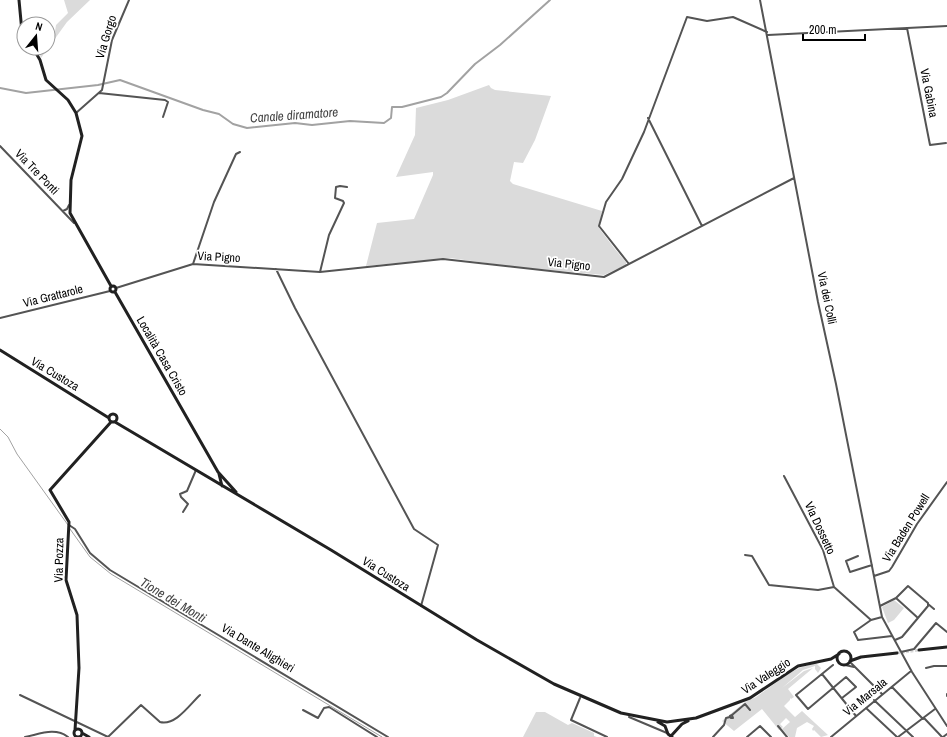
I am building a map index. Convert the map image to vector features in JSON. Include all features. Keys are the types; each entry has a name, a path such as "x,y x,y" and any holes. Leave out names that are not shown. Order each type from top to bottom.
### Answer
{"main road":[{"path":"19,0 20,16"},
{"path":"38,56 46,80 68,100 76,113 82,136 71,180 69,205 71,215 111,286 116,288 114,292 110,291 111,286"},
{"name":"Località Casa Cristo","path":"114,292 219,474"},
{"name":"Via Custoza","path":"0,350 100,412 109,418 111,422 124,426 324,546 421,607 554,684 614,711 673,722 696,718"},
{"name":"Via Custoza","path":"100,412 113,414 124,426"},
{"path":"109,418 113,414"},
{"path":"115,422 118,418"},
{"name":"Via Pozza","path":"74,734 76,724 79,668 78,624 76,609 67,586 69,525 67,517 50,490 111,422"},
{"path":"219,474 244,498"},
{"path":"215,481 219,474"},
{"path":"219,474 222,486"},
{"path":"222,486 224,482 223,479"},
{"path":"919,650 947,647"},
{"path":"859,657 842,651 837,660 844,665 859,657 897,653"},
{"path":"849,653 851,656 850,662"},
{"name":"Via Valeggio","path":"696,718 743,702 798,666 834,658 839,654"},
{"name":"Via Valeggio","path":"825,660 844,665"},
{"name":"Via Custoza","path":"648,718 663,724 671,737 676,734 685,722 696,718"},
{"path":"667,731 673,722 676,724 676,734"},
{"path":"76,724 80,735"},
{"path":"74,734 79,729"},
{"path":"74,734 88,737"}],"street":[{"name":"Via Gorgo","path":"99,93 103,86 112,40 129,0"},
{"name":"Via dei Colli","path":"760,0 768,34 794,178 882,617 911,671 947,726"},
{"path":"629,265 599,226 606,202 629,163 687,18 707,21 733,17 768,34 947,26"},
{"name":"Via Gabina","path":"907,28 930,144 946,143"},
{"path":"76,113 99,93 165,100 168,102 163,118"},
{"path":"648,118 702,226"},
{"name":"Via Tre Ponti","path":"0,146 76,225"},
{"path":"193,264 222,184 236,154 240,152"},
{"name":"Via Pigno","path":"116,288 193,264 320,272 443,259 604,277 794,178"},
{"path":"320,272 329,235 344,203 343,200 335,198 336,187 348,187"},
{"path":"62,211 67,210 69,205"},
{"path":"62,211 71,215"},
{"path":"276,269 295,308 414,529 438,545 423,594 421,607"},
{"name":"Via Grattarole","path":"0,318 110,291"},
{"path":"183,512 188,504 180,494 187,491 196,470"},
{"name":"Via Dossetto","path":"784,476 823,550 834,587"},
{"name":"Via Baden Powell","path":"874,576 889,571 917,524 947,482"},
{"name":"Via Dante Alighieri","path":"69,525 74,529 90,553 110,570 388,737"},
{"path":"745,555 752,556 769,585 818,590 834,587 871,620"},
{"path":"858,556 846,561 850,572 872,565"},
{"path":"880,606 896,598 908,586 934,609"},
{"path":"896,598 918,618"},
{"path":"895,640 902,637 928,605"},
{"path":"882,617 871,620 854,632 858,640 893,636"},
{"path":"901,652 914,650 936,623 947,632"},
{"path":"855,668 854,662 859,657"},
{"path":"850,662 882,694"},
{"path":"833,665 796,695 808,709 846,677 856,687 842,698"},
{"path":"844,665 855,668"},
{"path":"926,668 934,666 947,666"},
{"name":"Via Marsala","path":"831,737 911,671"},
{"path":"822,674 856,716"},
{"path":"892,687 942,737 947,734"},
{"path":"20,695 76,724 108,737 141,705 160,722 164,723 178,717 200,694"},
{"path":"580,698 571,720 607,737"},
{"path":"874,700 913,737"},
{"path":"713,737 724,725 726,718 731,716 745,704 750,710"},
{"path":"303,710 316,718 325,707 329,707 377,737"},
{"path":"866,708 898,737 935,709"},
{"name":"Via Custoza","path":"629,717 667,731"},
{"path":"747,737 760,726 771,737"},
{"path":"778,726 787,737"},
{"path":"25,737 55,731 68,737"}],"shaded area":[{"path":"64,0 90,0 67,22 56,37 56,25 68,13"},
{"path":"489,85 495,90 551,96 535,140 523,163 514,162 510,181 513,184 602,211 599,228 626,262 626,265 604,275 515,267 450,258 366,266 377,223 414,219 433,175 433,172 396,177 415,135 416,108 448,100"},
{"path":"894,600 904,608 894,620 888,623 882,607"},
{"path":"816,663 821,668 818,673 815,666 803,670 782,688 804,671 813,668 788,689 794,697 791,699 790,698 784,706 795,717 802,711 828,735 821,737 814,730 813,731 812,729 814,726 807,722 797,728 795,737 789,737 782,729 790,722 786,718 780,724 783,727 779,730 762,709 734,731 722,721 745,702 756,697 788,674 799,668"},
{"path":"536,712 545,712 568,725 572,723 594,733 594,736 597,737 523,737"}],"waterway":[{"name":"Canale diramatore","path":"0,88 26,93 98,85 120,80 203,110 219,114 233,124 247,128 295,123 312,125 350,121 384,123 391,118 392,107 402,107 441,97 447,93 475,64 500,45 550,0"},
{"name":"Tione dei Monti","path":"0,429 8,437 17,454 68,525"},
{"name":"Tione dei Monti","path":"70,529 90,557 111,574 382,737"}],"tunnel":[{"path":"897,653 919,650"}]}
